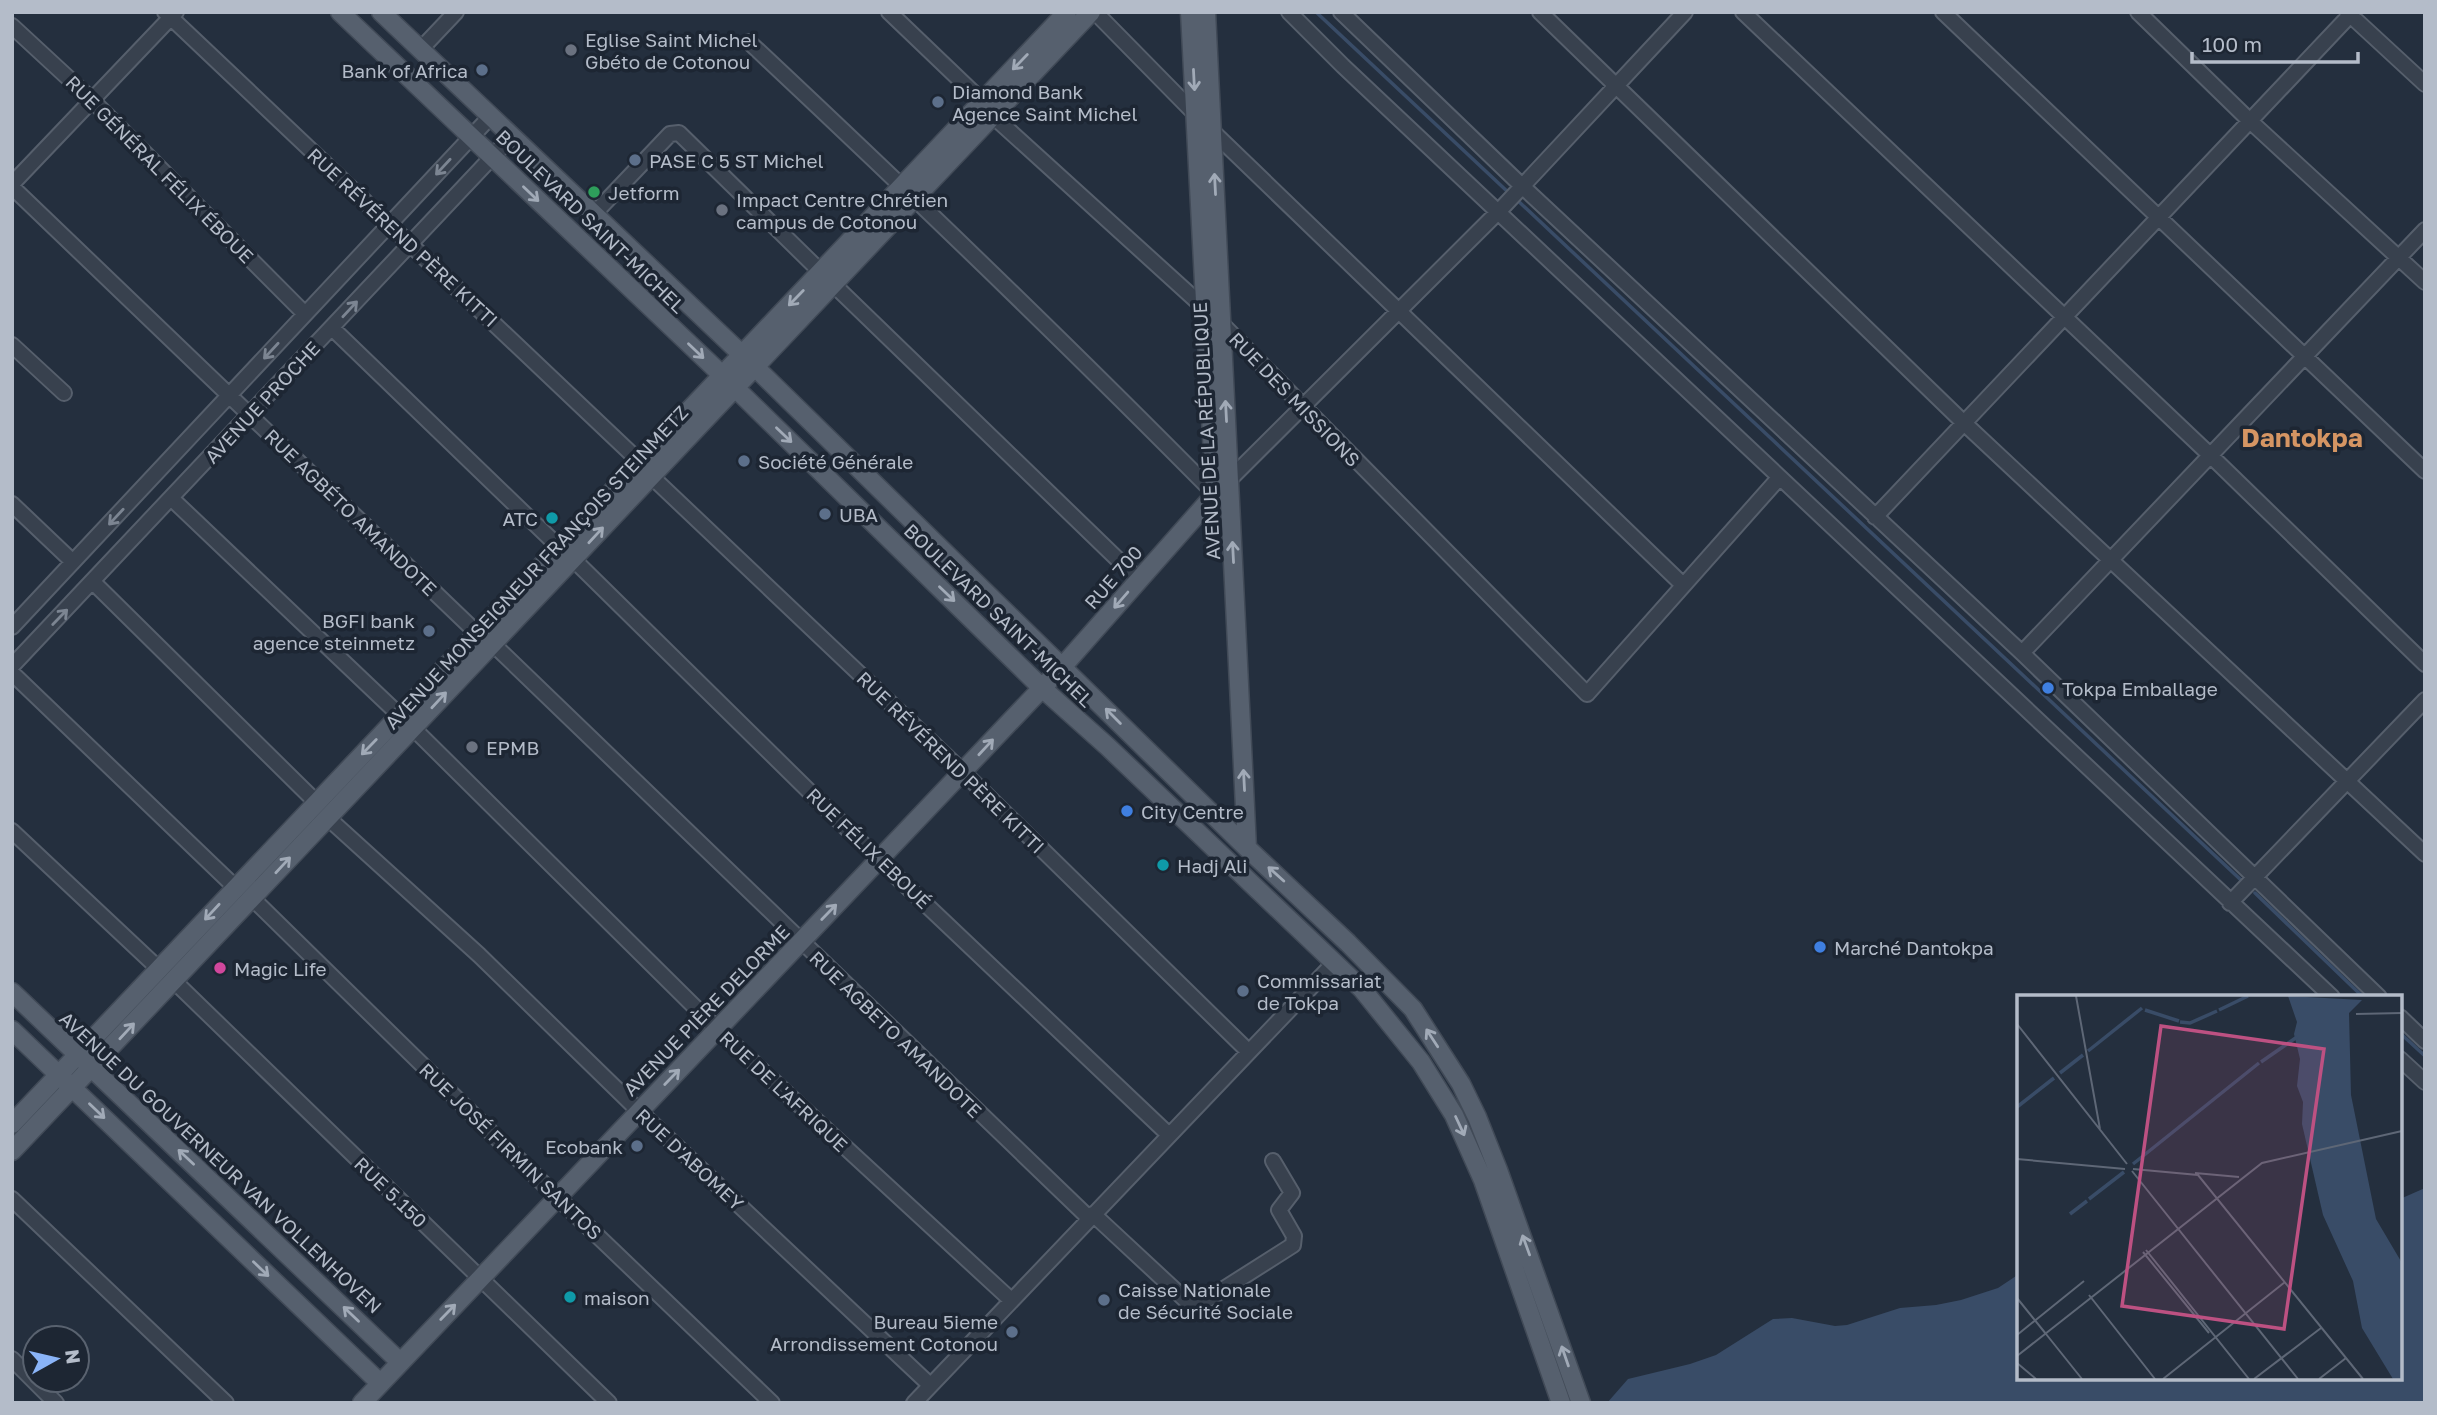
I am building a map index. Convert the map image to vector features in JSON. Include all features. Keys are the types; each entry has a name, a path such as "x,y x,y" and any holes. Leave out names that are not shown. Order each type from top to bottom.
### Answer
{"main road":[{"name":"BOULEVARD SAINT-MICHEL","path":"340,12 728,382 1042,688 1107,746 1362,989 1421,1062 1454,1115 1483,1180 1561,1403"},
{"name":"BOULEVARD SAINT-MICHEL","path":"381,12 748,361 1401,996 1433,1039 1461,1084 1477,1117 1581,1403"},
{"name":"AVENUE MONSEIGNEUR FRANÇOIS STEINMETZ","path":"12,1151 573,559 646,469 987,108 1067,12"},
{"name":"AVENUE MONSEIGNEUR FRANÇOIS STEINMETZ","path":"987,108 1093,12"},
{"name":"AVENUE DE LA RÉPUBLIQUE","path":"1190,12 1215,494"},
{"name":"AVENUE DE LA RÉPUBLIQUE","path":"1206,12 1247,848"},
{"name":"AVENUE MONSEIGNEUR FRANÇOIS STEINMETZ","path":"12,1124 559,547 646,469"},
{"name":"RUE 700","path":"1042,688 1215,494"},
{"name":"AVENUE PIÈRE DELORME","path":"362,1403 1042,688"},
{"name":"AVENUE DU GOUVERNEUR VAN VOLLENHOVEN","path":"12,992 400,1362"},
{"path":"12,1031 380,1383"}],"street":[{"path":"420,50 456,12"},
{"name":"RUE DES MISSIONS","path":"889,12 987,108 1205,307 1587,694 1682,584"},
{"path":"1093,12 1398,312 1682,584 1779,478"},
{"path":"1289,12 1779,478 2330,995"},
{"path":"1341,12 1520,188 2022,653 2377,995"},
{"path":"1540,12 1964,423 2425,854"},
{"path":"749,42 909,192 1215,494 1499,211 1685,12"},
{"path":"1743,12 2425,664"},
{"path":"1942,12 2425,471"},
{"path":"2138,12 2250,121 2425,282"},
{"path":"1875,517 2350,13 2425,84"},
{"path":"12,185 170,14"},
{"name":"RUE RÉVÉREND PÈRE KITTI","path":"170,14 963,772 1248,1051"},
{"name":"RUE GÉNÉRAL FÉLIX ÉBOUE","path":"12,26 92,100 306,314"},
{"name":"AVENUE PROCHE","path":"12,627 490,117"},
{"path":"593,215 670,134 679,134 1139,580"},
{"name":"AVENUE PROCHE","path":"12,666 511,137"},
{"name":"RUE AGBÉTO AMANDOTE","path":"12,185 477,633"},
{"path":"2022,653 2425,230"},
{"path":"332,328 559,547"},
{"path":"12,345 64,393"},
{"name":"RUE DE L'AFRIQUE","path":"171,498 400,715 718,1029 1011,1300"},
{"path":"12,504 73,562"},
{"name":"RUE FÉLIX EBOUÉ","path":"573,559 879,860 1168,1134"},
{"path":"93,582 317,803"},
{"name":"RUE AGBETO AMANDOTE","path":"493,644 801,942 1091,1216 1191,1306 1197,1306 1293,1245 1294,1236 1279,1210 1292,1193 1273,1161"},
{"path":"12,673 236,888"},
{"path":"2230,903 2425,700"},
{"name":"RUE D'ABOMEY","path":"328,818 479,955 639,1111 930,1385"},
{"path":"12,831 159,969"},
{"name":"RUE JOSÉ FIRMIN SANTOS","path":"252,898 772,1403"},
{"path":"914,1403 1334,963"},
{"name":"RUE 5.150","path":"174,981 609,1403"},
{"path":"2402,1019 2425,1041"},
{"path":"2402,1061 2425,1082"},
{"path":"12,1199 226,1403"},
{"path":"12,1359 56,1403"}],"water":[{"path":"2425,1188 2425,1403 1607,1403 1628,1379 1716,1355 1773,1319 1792,1318 1835,1326 1847,1325 1900,1308 1961,1300 1998,1288 2017,1275 2017,1380 2402,1380 2402,1198"}],"waterway":[{"path":"1316,12 1509,193"},
{"path":"1515,198 2242,881"},
{"path":"2255,893 2361,995"},
{"path":"2402,1035 2425,1056"}],"place":[{"name":"Eglise Saint Michel Gbéto de Cotonou","path":"571,50"},
{"name":"Bank of Africa","path":"482,70"},
{"name":"Diamond Bank Agence Saint Michel","path":"938,102"},
{"name":"PASE C 5 ST Michel","path":"635,160"},
{"name":"Jetform","path":"594,192"},
{"name":"Impact Centre Chrétien campus de Cotonou","path":"722,210"},
{"name":"Société Générale","path":"744,461"},
{"name":"UBA","path":"825,514"},
{"name":"ATC","path":"552,518"},
{"name":"BGFI bank agence steinmetz","path":"429,631"},
{"name":"Tokpa Emballage","path":"2048,688"},
{"name":"EPMB","path":"472,747"},
{"name":"City Centre","path":"1127,811"},
{"name":"Hadj Ali","path":"1163,865"},
{"name":"Marché Dantokpa","path":"1820,947"},
{"name":"Magic Life","path":"220,968"},
{"name":"Commissariat de Tokpa","path":"1243,991"},
{"name":"Ecobank","path":"637,1146"},
{"name":"maison","path":"570,1297"},
{"name":"Caisse Nationale de Sécurité Sociale","path":"1104,1300"},
{"name":"Bureau 5ieme Arrondissement Cotonou","path":"1012,1332"}],"district":[{"name":"Dantokpa","path":"2302,437"}]}
